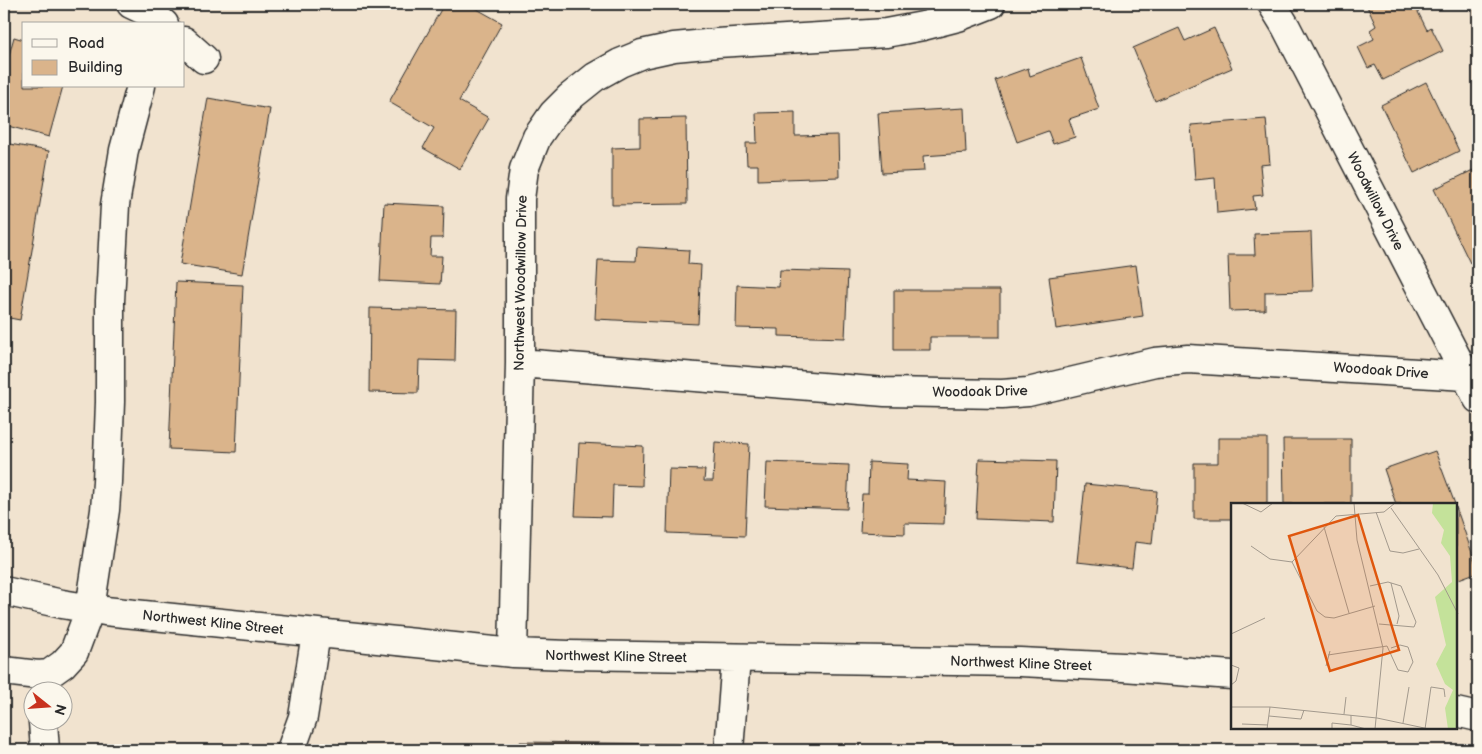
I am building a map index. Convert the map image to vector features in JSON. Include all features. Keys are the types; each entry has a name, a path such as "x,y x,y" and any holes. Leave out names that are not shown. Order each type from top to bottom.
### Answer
{"street":[{"path":"131,4 152,14 162,22"},
{"name":"Northwest Woodwillow Drive","path":"513,653 520,363 520,199 524,169 537,136 553,114 570,97 595,77 620,63 642,54 674,47 717,43 886,33 958,17 990,4"},
{"name":"Woodwillow Drive","path":"1272,4 1291,36 1472,388"},
{"path":"185,42 204,58"},
{"path":"40,682 63,664 74,652 90,609 105,510 107,482 110,402 110,301 115,205 124,150 140,88"},
{"name":"Woodoak Drive","path":"520,363 884,392 1002,394 1028,392 1155,362 1188,359 1472,388"},
{"name":"Northwest Kline Street","path":"4,591 90,609 513,653 569,656 1020,662 1231,675"},
{"path":"291,750 303,717 316,633"},
{"path":"730,750 736,658"},
{"path":"4,671 36,682"},
{"path":"1457,712 1478,717"},
{"path":"44,732 45,750"}],"building":[{"path":"444,4 468,4 502,23 459,101 489,118 460,169 423,148 434,128 389,102"},
{"path":"1366,4 1414,4 1427,30 1431,27 1443,51 1383,80 1375,65 1368,68 1358,47 1374,39 1370,30 1376,26"},
{"path":"1179,28 1185,41 1214,28 1232,68 1155,101 1133,48"},
{"path":"14,37 22,39 22,88 62,88 49,137 4,125 4,73"},
{"path":"1081,58 1099,109 1069,119 1075,137 1053,144 1048,131 1017,142 995,80 1028,68 1030,76"},
{"path":"1426,82 1459,151 1414,173 1381,105"},
{"path":"208,98 270,109 242,274 180,264"},
{"path":"964,108 966,153 923,156 924,171 882,173 878,113"},
{"path":"795,112 795,136 838,135 839,177 758,180 758,165 747,165 746,143 757,143 756,113"},
{"path":"686,118 687,204 612,205 612,148 640,147 640,119"},
{"path":"1266,119 1270,164 1260,165 1263,195 1253,196 1255,209 1217,213 1215,178 1195,180 1191,125"},
{"path":"4,143 49,151 20,320 4,317"},
{"path":"1473,170 1478,181 1478,259 1470,263 1434,189"},
{"path":"384,203 444,206 443,238 431,238 430,256 442,256 440,284 380,281"},
{"path":"1311,232 1313,291 1265,292 1265,310 1230,311 1228,255 1255,255 1254,234"},
{"path":"637,247 689,250 688,264 701,265 698,324 595,319 598,260 636,261"},
{"path":"1136,265 1143,316 1056,329 1049,277"},
{"path":"780,270 848,272 845,338 779,336 779,329 736,328 737,285 779,287"},
{"path":"176,282 243,285 236,452 169,449"},
{"path":"894,290 1000,290 1000,337 930,337 930,350 894,350"},
{"path":"370,308 456,310 455,361 419,360 418,393 369,392"},
{"path":"1218,438 1267,438 1267,503 1231,503 1231,519 1194,519 1194,463 1218,463"},
{"path":"1283,439 1351,439 1351,503 1284,503"},
{"path":"715,442 749,444 745,536 667,533 669,469 705,470 704,481 713,481"},
{"path":"579,443 643,446 642,486 613,485 612,517 575,516"},
{"path":"1435,451 1455,503 1396,503 1384,469"},
{"path":"979,459 1056,461 1054,522 976,519"},
{"path":"767,462 849,465 847,509 765,506"},
{"path":"869,462 908,464 907,480 946,482 944,524 905,523 905,534 860,532 862,494 868,494"},
{"path":"1085,484 1157,491 1152,544 1135,542 1132,568 1077,562"},
{"path":"1457,510 1478,570 1478,572 1457,580"},
{"path":"520,742 678,744 678,750 520,750"}]}
